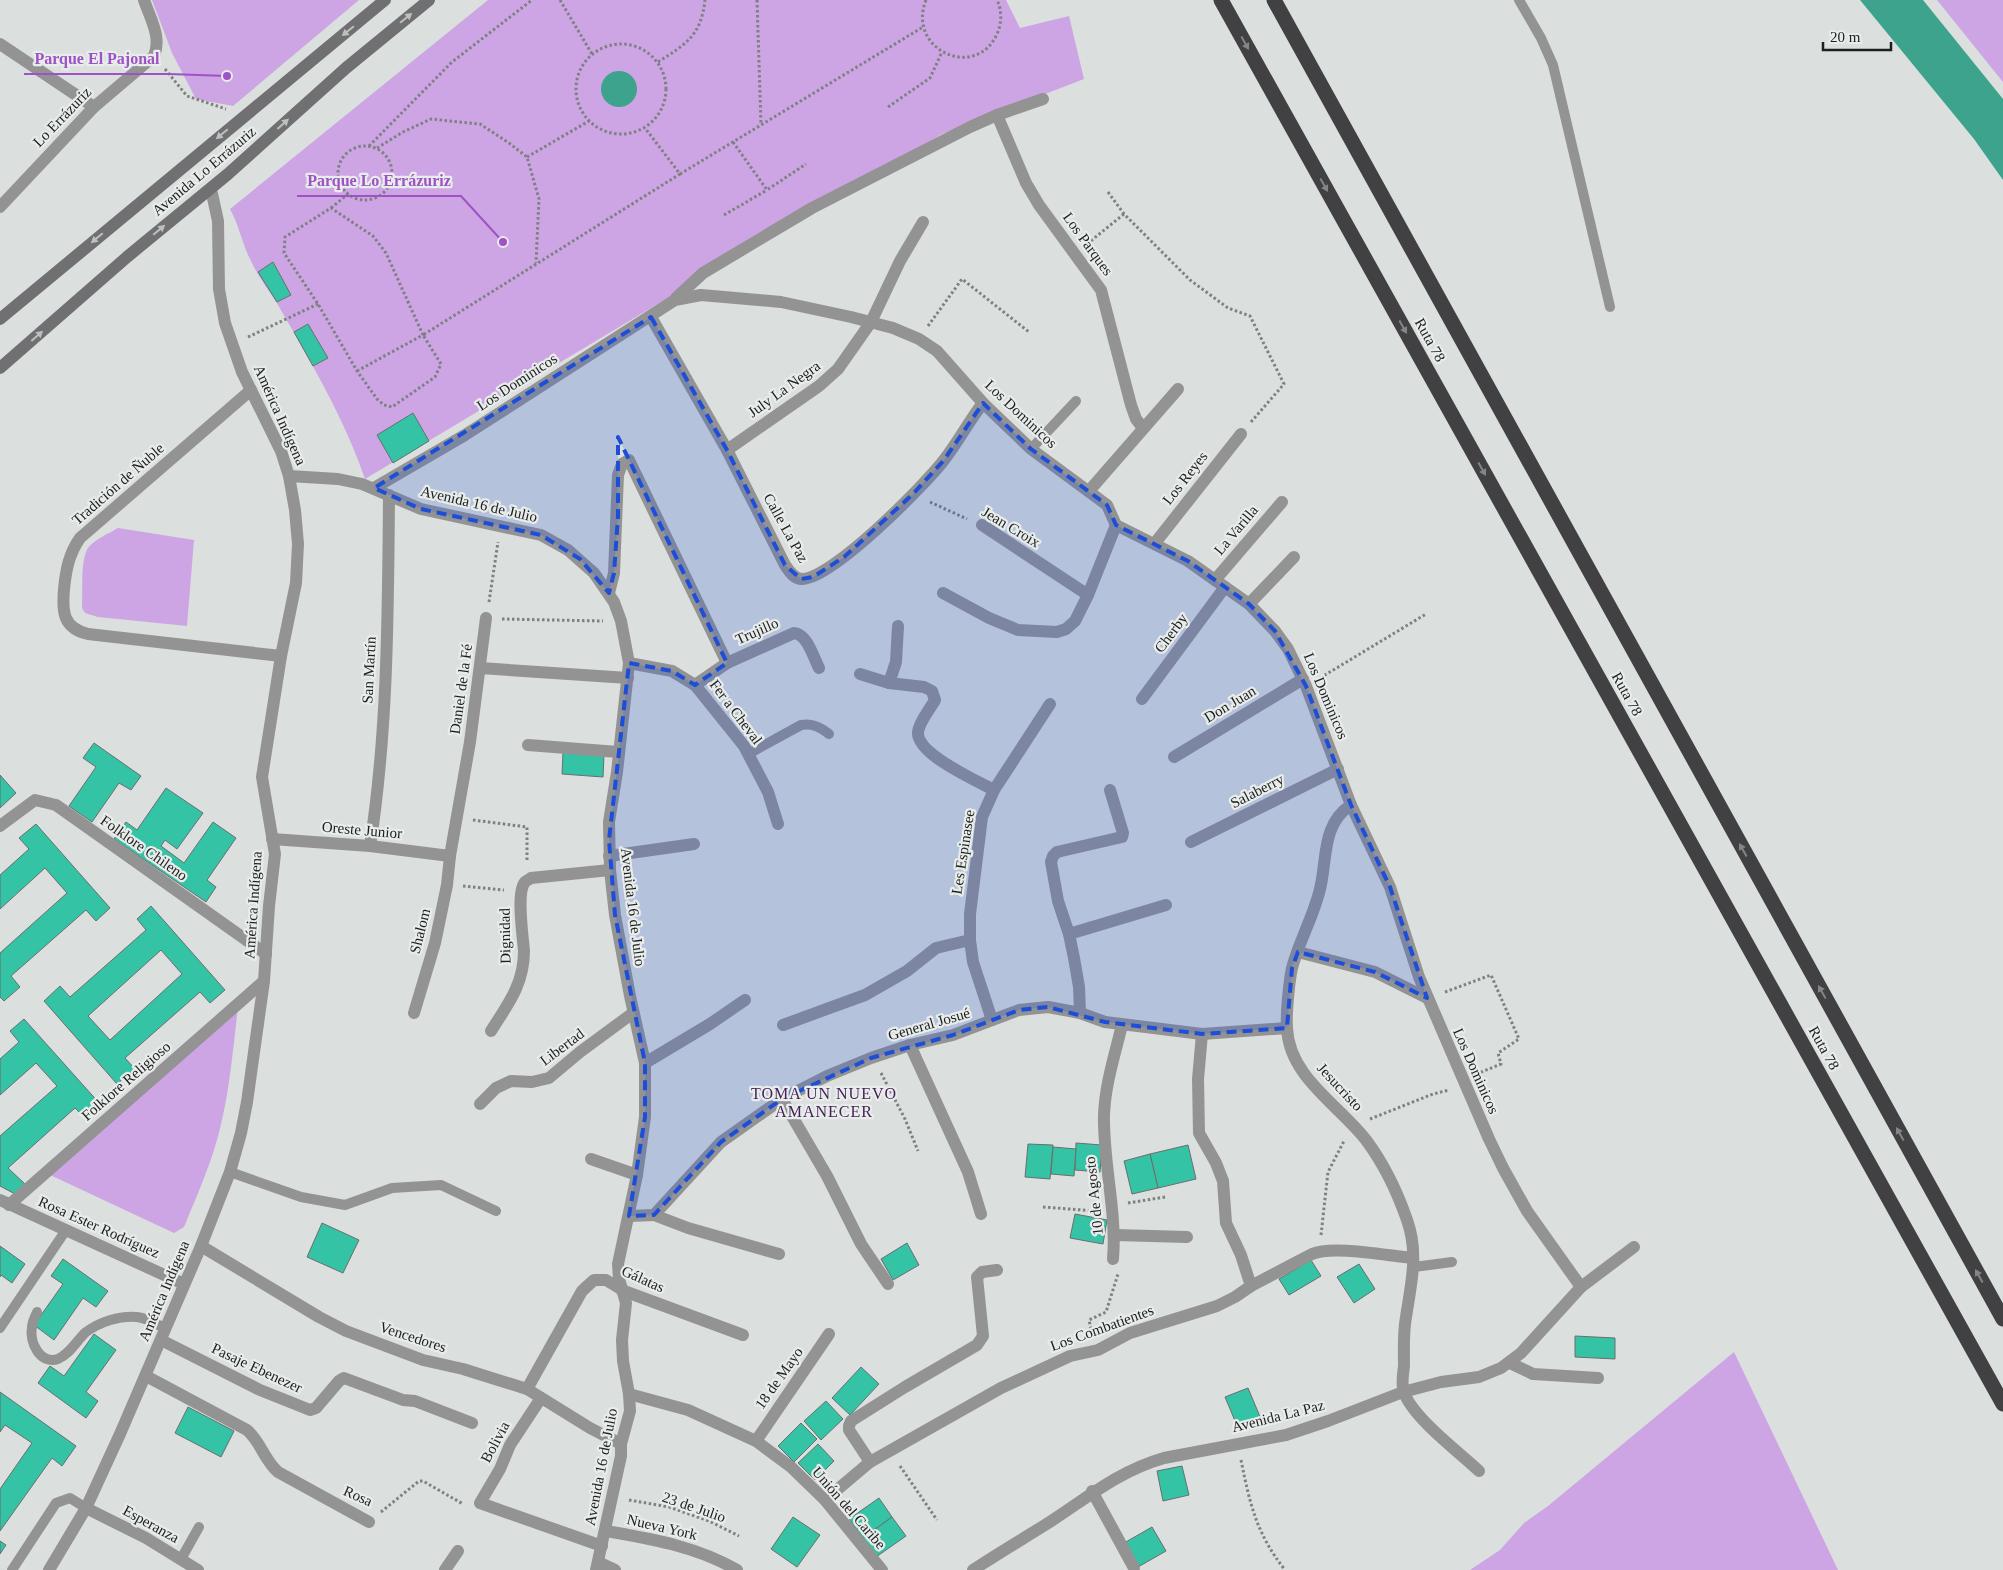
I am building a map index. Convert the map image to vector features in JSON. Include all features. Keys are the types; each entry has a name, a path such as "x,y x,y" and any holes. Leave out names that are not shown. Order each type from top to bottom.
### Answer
{"highway":[{"name":"Ruta 78","path":"1221,0 2003,1404"},
{"name":"Ruta 78","path":"1274,0 2003,1319"}],"main road":[{"name":"Avenida Lo Errázuriz","path":"0,319 385,0"},
{"name":"Avenida Lo Errázuriz","path":"0,368 127,257 210,189 346,68 429,0"}],"street":[{"path":"144,0 155,32 157,48"},
{"path":"0,44 94,107"},
{"name":"Lo Errázuriz","path":"0,207 94,107 154,56 157,48"},
{"name":"Los Dominicos","path":"374,488 465,434 651,317 675,300 702,273 812,208 904,160 997,115 1043,99"},
{"name":"Los Parques","path":"997,115 1026,183 1054,226 1101,290 1130,406 1143,428"},
{"name":"América Indígena","path":"49,1570 86,1508 146,1376 230,1172 247,1102 264,980 275,854 262,777 281,656 296,583 298,544 289,476 281,451 251,390 232,344 221,306 218,221 210,189"},
{"name":"July La Negra","path":"727,450 829,378 838,369 871,322 900,261 923,222"},
{"name":"Los Dominicos","path":"675,300 700,295 782,302 820,309 871,322 919,338 937,351 983,403 1032,449 1089,490 1106,505 1116,525 1188,561 1249,604 1275,631 1288,650 1304,682 1352,805 1390,887 1406,940 1427,998 1463,1083 1503,1168 1527,1211 1581,1287"},
{"name":"Calle La Paz","path":"651,317 727,450 785,565 791,574 801,579 813,577 844,557 881,526 914,494 944,460 983,403"},
{"path":"1089,490 1178,389"},
{"name":"Tradición de Ñuble","path":"251,390 80,538 68,558 63,608 70,625 78,632 281,656"},
{"name":"Los Reyes","path":"1154,543 1240,434"},
{"path":"609,593 614,573 618,517 618,474 622,464 629,460 727,663"},
{"name":"Avenida 16 de Julio","path":"289,476 338,479 374,488 428,511 526,531 555,542 580,559 594,572 609,593 621,621 629,663 609,822 610,870 615,915 633,1013 646,1063 645,1117 637,1175 618,1264 619,1279 626,1303 622,1340 630,1411 621,1444 621,1456 597,1566"},
{"name":"San Martín","path":"370,846 379,790 381,758 388,612 389,495"},
{"name":"La Varilla","path":"1220,584 1282,502"},
{"name":"Jean Croix","path":"982,525 1088,595"},
{"path":"943,593 989,618 1018,630 1057,632 1066,629 1075,621 1088,595 1116,525"},
{"path":"1249,604 1294,556"},
{"name":"Cherby","path":"1142,699 1220,584"},
{"name":"Daniel de la Fé","path":"450,856 458,817 486,618"},
{"path":"889,683 896,662 898,626"},
{"name":"Trujillo","path":"695,685 727,663 794,633 799,633 804,639 819,668"},
{"name":"Fer a Cheval","path":"629,663 672,671 695,685 712,704 748,754 768,792 778,824"},
{"path":"480,668 628,678"},
{"path":"860,674 889,683 924,687 932,691 935,700 919,727 920,740 943,764 994,790"},
{"name":"Don Juan","path":"1174,757 1304,682"},
{"name":"Les Espinasee","path":"992,1020 973,962 970,940 970,914 982,817 994,790 1050,704"},
{"path":"528,745 618,752"},
{"name":"Salaberry","path":"1191,842 1338,769"},
{"path":"1080,1013 1079,987 1069,934 1058,901 1051,862 1052,856 1057,852 1122,837 1123,833 1110,790"},
{"name":"Folklore Chileno","path":"0,826 35,800 56,805 266,954"},
{"name":"Jesucristo","path":"1352,805 1341,812 1330,830 1322,883 1314,912 1292,968 1287,1028 1289,1040 1298,1064 1309,1080 1353,1125 1378,1156 1394,1187 1412,1239 1413,1262 1406,1318 1403,1392"},
{"name":"Oreste Junior","path":"272,839 370,846 450,856"},
{"path":"610,856 694,844"},
{"name":"Shalom","path":"414,1013 435,943 448,884 450,856"},
{"path":"521,892 524,882 532,878 610,870"},
{"name":"Dignidad","path":"491,1031 516,990 521,977 524,962 521,892"},
{"path":"1069,934 1166,905"},
{"path":"783,1025 865,995 907,970 936,948 970,940"},
{"path":"1298,952 1375,972 1427,998"},
{"name":"Folklore Religioso","path":"5,1203 264,980"},
{"path":"646,1063 745,1000"},
{"name":"General Josué","path":"654,1215 721,1142 782,1099 827,1076 871,1058 910,1045 953,1035 1019,1010 1048,1008 1080,1013 1105,1022 1122,1025 1145,1026 1202,1034 1287,1028"},
{"name":"Libertad","path":"480,1104 496,1088 511,1081 532,1082 549,1078 580,1052 633,1013"},
{"name":"10 de Agosto","path":"1113,1260 1115,1235 1106,1160 1104,1115 1106,1094 1122,1025"},
{"path":"1202,1034 1198,1079 1199,1133 1216,1163 1223,1181 1226,1222 1241,1255 1250,1286"},
{"path":"910,1045 968,1172 981,1214"},
{"path":"782,1099 827,1176 862,1244 888,1284"},
{"path":"591,1159 637,1175"},
{"name":"Rosa Ester Rodríguez","path":"5,1203 184,1284"},
{"path":"629,1216 654,1215 688,1228 779,1254"},
{"path":"1115,1235 1187,1237"},
{"name":"Vencedores","path":"201,1246 319,1317 346,1331 423,1360 463,1369 527,1389 590,1428 621,1444"},
{"name":"Avenida La Paz","path":"973,1570 1046,1525 1092,1492 1145,1463 1286,1435 1403,1392 1441,1382 1478,1377 1510,1363 1581,1287 1634,1247"},
{"path":"1319,1251 1413,1262"},
{"name":"Los Combatientes","path":"824,1500 870,1462 1001,1388 1070,1356 1098,1350 1130,1333 1217,1306 1235,1297 1250,1286 1319,1251"},
{"path":"870,1462 849,1430 852,1421 976,1345 983,1336 978,1277 982,1272 997,1270"},
{"name":"Gálatas","path":"527,1389 582,1291 594,1280 606,1280 624,1291 743,1335"},
{"name":"Pasaje Ebenezer","path":"163,1334 260,1390 310,1410 316,1408 339,1381 344,1378 404,1400 415,1401 472,1423"},
{"name":"18 de Mayo","path":"756,1441 829,1334"},
{"path":"1510,1363 1533,1374 1598,1378"},
{"name":"Rosa","path":"146,1376 247,1430 258,1442 271,1466 278,1472 369,1522"},
{"path":"1403,1392 1418,1415 1479,1471"},
{"name":"Unión del Caribe","path":"629,1394 688,1410 756,1441 783,1461 824,1500 882,1570"},
{"name":"Bolivia","path":"480,1503 500,1469 510,1445 541,1398"},
{"path":"1092,1492 1134,1568"},
{"path":"480,1503 602,1546"},
{"name":"Esperanza","path":"86,1508 146,1538 198,1570"},
{"name":"Nueva York","path":"606,1531 664,1541 696,1551 737,1570"},
{"path":"444,1570 458,1551"},
{"path":"597,1566 615,1570"}],"lane":[{"path":"1519,0 1542,38 1553,66 1610,307"},
{"path":"1032,449 1076,400"},
{"path":"748,754 801,726 810,724 829,734"},
{"path":"230,1172 301,1197 345,1205 392,1188 441,1185 496,1211"},
{"path":"0,1328 66,1230"},
{"path":"1413,1262 1452,1262"},
{"path":"37,1312 31,1328 34,1345 40,1355 48,1360 63,1356 87,1332 101,1324 119,1318 138,1317 149,1320 163,1334"},
{"path":"12,1570 56,1503 70,1498 86,1508"},
{"path":"181,1559 199,1527"}],"path":[{"path":"369,146 452,62 532,0"},
{"path":"560,0 592,54"},
{"path":"658,62 684,45 696,31 703,16 705,0"},
{"path":"757,0 761,125"},
{"path":"926,0 922,14 923,27 929,39 942,52 961,58 974,56 986,50 995,40 1000,28 1001,16 997,0"},
{"path":"357,371 423,334 680,174 923,27"},
{"path":"619,43 634,45 647,51 658,62 665,75 667,90 664,105 656,118 644,128 631,134 616,134 601,130 589,121 580,109 576,94 579,72 582,65 592,54 604,46 619,43"},
{"path":"157,48 164,66 187,96 219,108 249,112"},
{"path":"888,107 930,78 942,52"},
{"path":"377,148 403,132 430,119 480,124 509,143 527,157 539,199 536,264"},
{"path":"527,157 589,121"},
{"path":"644,128 680,174"},
{"path":"733,142 767,190"},
{"path":"369,146 377,148 384,154 392,170 388,188 374,198 365,200 348,194 338,179 340,162 345,154 352,149 369,146"},
{"path":"724,215 806,164"},
{"path":"1108,192 1124,214 1190,280 1228,308 1250,316 1284,384 1240,434"},
{"path":"331,208 373,236 386,253 423,334 441,364 439,372 435,377 392,407 377,399 357,371 318,304 284,253 284,237 331,208 348,194"},
{"path":"1075,254 1124,214"},
{"path":"919,338 962,279 1028,332"},
{"path":"232,344 318,304"},
{"name":"Jean Croix","path":"914,494 982,525"},
{"path":"500,526 486,618 544,621 621,621"},
{"path":"1304,682 1426,614"},
{"path":"458,817 527,827 526,868 532,878"},
{"path":"448,884 521,892"},
{"path":"1319,1251 1328,1172 1353,1125 1463,1083 1500,1064 1498,1053 1519,1039 1491,975 1427,998"},
{"path":"871,1058 905,1119 918,1151"},
{"path":"1043,1207 1113,1209 1165,1196"},
{"path":"1098,1350 1088,1320 1108,1310 1118,1276 1113,1260"},
{"path":"1237,1445 1255,1520 1266,1543 1285,1570"},
{"path":"889,1451 937,1520"},
{"name":"Rosa","path":"369,1522 419,1481 423,1481 463,1504 470,1506 480,1503"},
{"name":"23 de Julio","path":"612,1497 669,1507 709,1521 739,1536"}],"highlighted area":[{"path":"651,317 727,450 785,565 801,579 813,577 844,557 913,494 944,460 983,403 1031,449 1107,505 1116,525 1188,561 1249,604 1275,631 1306,686 1351,805 1390,887 1427,998 1375,972 1298,952 1292,968 1287,1028 1202,1034 1105,1022 1048,1007 1019,1010 953,1035 871,1058 782,1099 721,1142 654,1215 629,1216 645,1117 645,1063 615,915 609,840 629,663 672,671 695,685 727,663 618,437 618,517 614,573 609,593 580,559 541,535 421,509 374,488"}],"shaded area":[{"path":"152,0 359,0 233,106 196,99 172,53"},
{"path":"488,0 1006,0 1020,28 1069,16 1084,79 942,134 365,479 337,411 278,305 253,265 230,209"},
{"path":"1860,0 1923,0 2003,99 2003,180 1974,139"},
{"path":"1937,0 2003,0 2003,82"},
{"path":"619,71 626,72 632,76 636,82 636,96 632,102 626,106 619,107 612,106 606,102 602,96 601,89 602,82 606,76 612,72"},
{"path":"118,528 194,540 187,626 98,617 85,613 82,608 85,553 94,542"},
{"path":"238,1007 229,1084 222,1122 208,1168 184,1227 174,1233 48,1174"},
{"path":"1734,1352 1838,1570 1470,1570 1500,1550 1524,1523 1548,1506"}],"building":[{"path":"273,262 291,295 277,302 258,272"},
{"path":"308,324 328,358 313,366 294,332"},
{"path":"413,413 429,441 393,463 377,435"},
{"path":"94,743 141,776 131,790 119,783 92,822 69,806 96,767 83,758"},
{"path":"563,752 604,755 603,777 562,774"},
{"path":"0,775 16,793 0,808"},
{"path":"166,788 203,813 177,849 165,840 161,846 184,863 213,822 236,838 207,880 216,887 206,902 114,839 126,822 137,830"},
{"path":"36,824 110,908 96,921 86,910 11,976 20,987 4,1001 0,997 0,953 67,893 45,868 0,909 0,875 29,849 19,838"},
{"path":"151,906 225,990 210,1003 200,992 125,1058 135,1069 117,1084 44,1001 60,986 70,997 146,930 137,919","holes":["161,950 182,974 110,1040 88,1016"]},
{"path":"24,1019 100,1104 85,1118 75,1108 8,1168 26,1185 15,1194 0,1186 0,1136 57,1086 36,1063 0,1095 0,1059 19,1042 10,1031"},
{"path":"1076,1143 1102,1145 1100,1172 1075,1170"},
{"path":"1028,1144 1053,1145 1050,1179 1025,1177"},
{"path":"1188,1145 1196,1179 1158,1188 1150,1154"},
{"path":"1053,1147 1076,1149 1074,1176 1051,1174"},
{"path":"1150,1154 1158,1188 1132,1194 1124,1161"},
{"path":"1075,1214 1107,1220 1103,1244 1070,1238"},
{"path":"322,1223 359,1240 343,1273 307,1257"},
{"path":"907,1243 919,1265 893,1280 881,1259"},
{"path":"0,1246 25,1264 12,1283 1,1275 0,1277"},
{"path":"63,1259 108,1291 96,1307 83,1298 54,1340 34,1325 63,1284 51,1276"},
{"path":"1311,1260 1321,1276 1289,1295 1279,1279"},
{"path":"1359,1264 1375,1289 1354,1303 1337,1277"},
{"path":"94,1334 116,1350 86,1392 98,1401 86,1418 38,1383 50,1366 64,1376"},
{"path":"1575,1336 1615,1338 1615,1359 1575,1357"},
{"path":"861,1367 879,1384 850,1415 832,1398"},
{"path":"1248,1388 1261,1419 1238,1428 1225,1397"},
{"path":"0,1392 76,1446 62,1466 52,1458 0,1531 0,1489 32,1443 5,1425 0,1432"},
{"path":"826,1401 843,1419 821,1440 804,1421"},
{"path":"188,1407 234,1431 221,1457 175,1433"},
{"path":"801,1423 817,1439 794,1462 778,1446"},
{"path":"818,1444 834,1461 815,1480 798,1463"},
{"path":"1182,1466 1189,1495 1163,1501 1157,1471"},
{"path":"879,1498 892,1517 863,1538 849,1519"},
{"path":"793,1517 820,1535 797,1567 771,1549"},
{"path":"892,1517 906,1536 876,1557 863,1538"},
{"path":"1152,1527 1166,1551 1138,1567 1124,1543"},
{"path":"0,1541 6,1545 0,1554"}],"place":[{"name":"Parque El Pajonal","path":"227,76"},
{"name":"Parque Lo Errázuriz","path":"503,242"}],"district":[{"name":"TOMA UN NUEVO AMANECER","path":"824,1102"}]}
